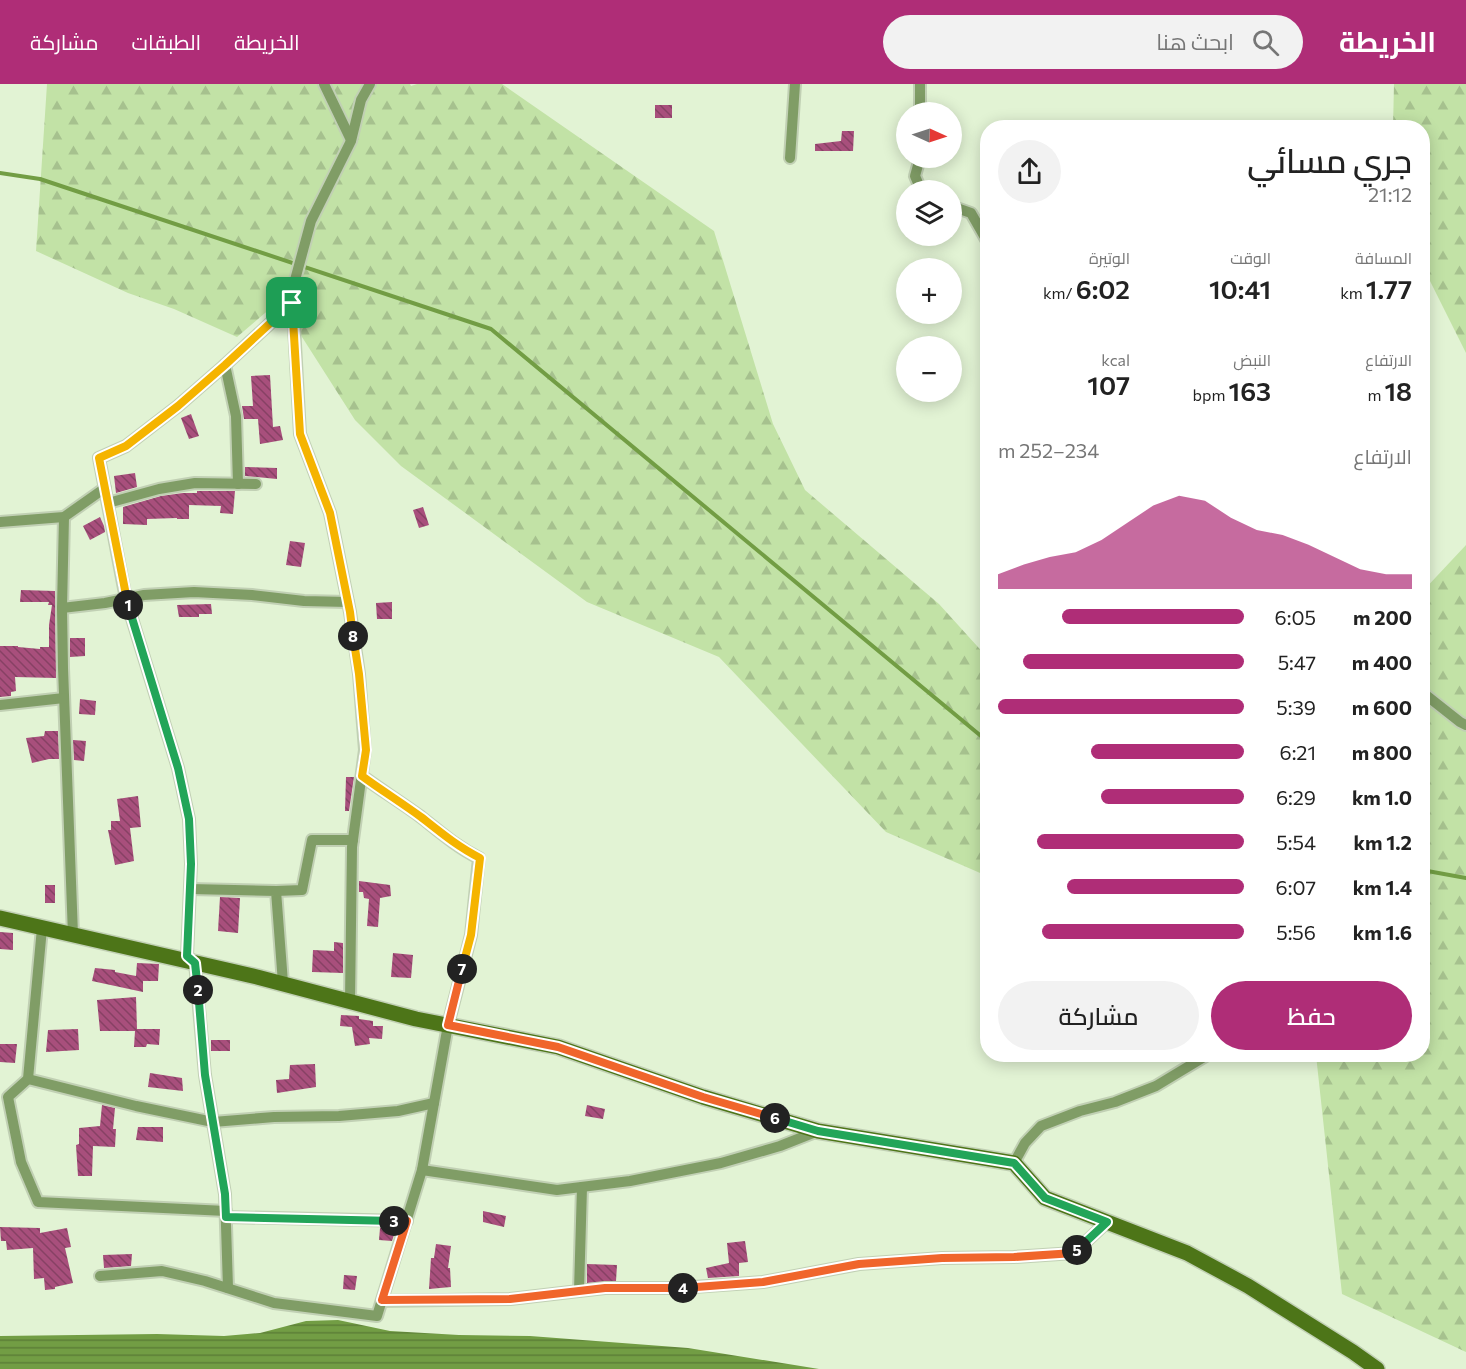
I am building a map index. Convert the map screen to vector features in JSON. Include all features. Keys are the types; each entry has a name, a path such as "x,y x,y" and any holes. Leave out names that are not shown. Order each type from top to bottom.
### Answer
{"street":[{"path":"324,84 351,141"},
{"path":"350,1001 353,840 366,750 359,674 348,602 330,513 300,434 292,291 311,221 351,141 361,100 370,84"},
{"path":"790,158 795,84"},
{"path":"920,84 920,102"},
{"path":"962,210 971,213 980,229"},
{"path":"228,1288 225,1194 205,1075 195,963 187,956 191,864 189,819 178,768 126,599 99,458 126,446 178,406 292,303"},
{"path":"225,365 236,416 238,484"},
{"path":"108,503 159,489 195,483 256,484"},
{"path":"0,522 64,517 105,488"},
{"path":"64,517 62,608 73,935"},
{"path":"62,608 144,596 194,592 304,601 348,602"},
{"path":"0,705 64,698"},
{"path":"1430,698 1466,725"},
{"path":"100,1276 162,1271 206,1281 274,1303 378,1316 422,1170 448,1025 471,935 480,858 441,834 421,817 362,776"},
{"path":"190,890 302,890 312,840 353,840"},
{"path":"276,891 282,983"},
{"path":"0,918 282,983 416,1019 558,1047 703,1097 818,1131 1014,1163 1045,1198 1187,1253 1248,1286 1377,1369"},
{"path":"42,928 28,1079 8,1097 5,1105 21,1162 38,1202 226,1214 407,1221"},
{"path":"1014,1163 1025,1143 1041,1126 1156,1086 1196,1062"},
{"path":"28,1079 136,1106 213,1122 398,1112 434,1103"},
{"path":"422,1170 557,1190 630,1181 721,1164 780,1146 818,1131"},
{"path":"579,1291 582,1187"},
{"path":"382,1300 510,1299 605,1288 680,1288 763,1282 859,1264 1074,1253 1107,1222"}],"green space":[{"path":"47,84 410,84 411,86 417,84 502,84 714,231 773,424 805,490 939,604 980,649 980,873 886,832 719,657 587,602 401,466 355,420 279,301 237,337 174,309 128,293 36,251"},
{"path":"1394,84 1466,84 1466,353 1430,281 1430,120 1393,120"},
{"path":"1466,545 1466,1352 1342,1294 1317,1062 1430,1062 1430,583"}],"shaded area":[{"path":"338,1320 390,1331 530,1336 688,1348 819,1369 0,1369 0,1336 157,1334 224,1336 260,1333 306,1321"}],"building":[{"path":"655,105 672,105 672,118 655,118"},
{"path":"842,131 854,131 853,151 815,151 815,144 841,141"},
{"path":"270,375 273,427 280,426 283,440 260,444 258,419 244,419 242,406 253,406 251,376"},
{"path":"191,414 199,436 189,439 181,418"},
{"path":"245,467 277,468 277,479 245,476"},
{"path":"135,473 137,487 116,493 114,476"},
{"path":"197,491 235,491 233,514 220,513 221,506 189,505 189,519 147,519 147,525 123,524 123,507 161,496 197,493"},
{"path":"423,507 429,525 419,528 413,510"},
{"path":"100,517 105,532 90,540 83,526"},
{"path":"290,541 305,543 301,567 286,565"},
{"path":"21,590 55,591 56,678 15,677 16,691 11,692 11,696 0,697 0,646 40,649 40,647 49,647 52,605 48,605 49,602 20,602"},
{"path":"392,602 392,619 377,619 376,603"},
{"path":"211,604 212,614 199,614 199,617 179,617 177,605"},
{"path":"70,638 85,638 85,656 70,657"},
{"path":"80,699 96,701 95,715 79,714"},
{"path":"45,731 58,731 59,759 32,763 26,738 44,736"},
{"path":"73,740 86,741 84,761 74,760"},
{"path":"346,777 354,777 349,811 345,811"},
{"path":"138,796 141,827 130,828 134,861 115,865 108,830 111,830 111,821 120,821 117,799"},
{"path":"359,881 390,885 391,896 380,898 378,927 367,926 369,899 364,898 363,892 359,892"},
{"path":"45,885 55,885 55,903 45,903"},
{"path":"220,897 240,898 238,933 218,931"},
{"path":"0,932 13,933 13,950 0,949"},
{"path":"334,942 343,943 343,973 312,972 313,950 334,951"},
{"path":"393,953 413,955 411,978 391,977"},
{"path":"137,963 159,964 158,981 143,981 143,992 92,981 95,968 115,970 115,972 136,976"},
{"path":"136,997 137,1029 160,1029 159,1045 147,1044 146,1047 134,1047 135,1031 100,1031 97,1000"},
{"path":"341,1015 359,1016 359,1019 373,1021 373,1026 383,1026 382,1039 369,1038 370,1044 355,1046 352,1027 340,1026"},
{"path":"78,1029 79,1050 46,1052 48,1030"},
{"path":"211,1040 230,1040 230,1051 211,1051"},
{"path":"0,1044 17,1044 15,1063 0,1062"},
{"path":"315,1064 316,1087 277,1093 276,1080 289,1079 290,1065"},
{"path":"150,1073 182,1078 183,1091 148,1087"},
{"path":"102,1105 115,1108 113,1129 116,1129 115,1147 93,1146 92,1176 78,1176 76,1145 79,1144 79,1128 100,1126"},
{"path":"587,1105 605,1109 603,1119 585,1116"},
{"path":"138,1127 163,1127 163,1142 136,1140"},
{"path":"483,1211 506,1216 504,1227 483,1222"},
{"path":"0,1227 40,1228 40,1233 67,1228 71,1247 65,1248 73,1283 45,1290 44,1278 34,1279 33,1248 7,1250 6,1241 1,1241"},
{"path":"380,1228 396,1229 392,1241 379,1240"},
{"path":"745,1241 748,1262 739,1263 739,1276 708,1278 706,1268 729,1263 727,1243"},
{"path":"436,1244 451,1246 448,1268 450,1268 451,1287 429,1289 431,1258 434,1258"},
{"path":"132,1254 131,1266 104,1268 103,1255"},
{"path":"587,1264 617,1265 616,1281 587,1283"},
{"path":"344,1275 357,1276 355,1290 343,1289"}],"waterway":[{"path":"0,173 40,179 491,329 980,735"},
{"path":"1430,871 1466,878"}],"route":[{"path":"292,303 300,434 330,513 350,612 366,750 362,776 421,817 441,834 480,858 471,935 448,1025 558,1047 703,1097 818,1131 1014,1163 1045,1198 1107,1222 1074,1253 859,1264 763,1282 680,1288 605,1288 510,1299 382,1300 407,1221 226,1217 225,1194 205,1075 195,963 187,956 191,864 189,819 178,768 126,599 99,458 126,446 178,406 292,303"}]}
